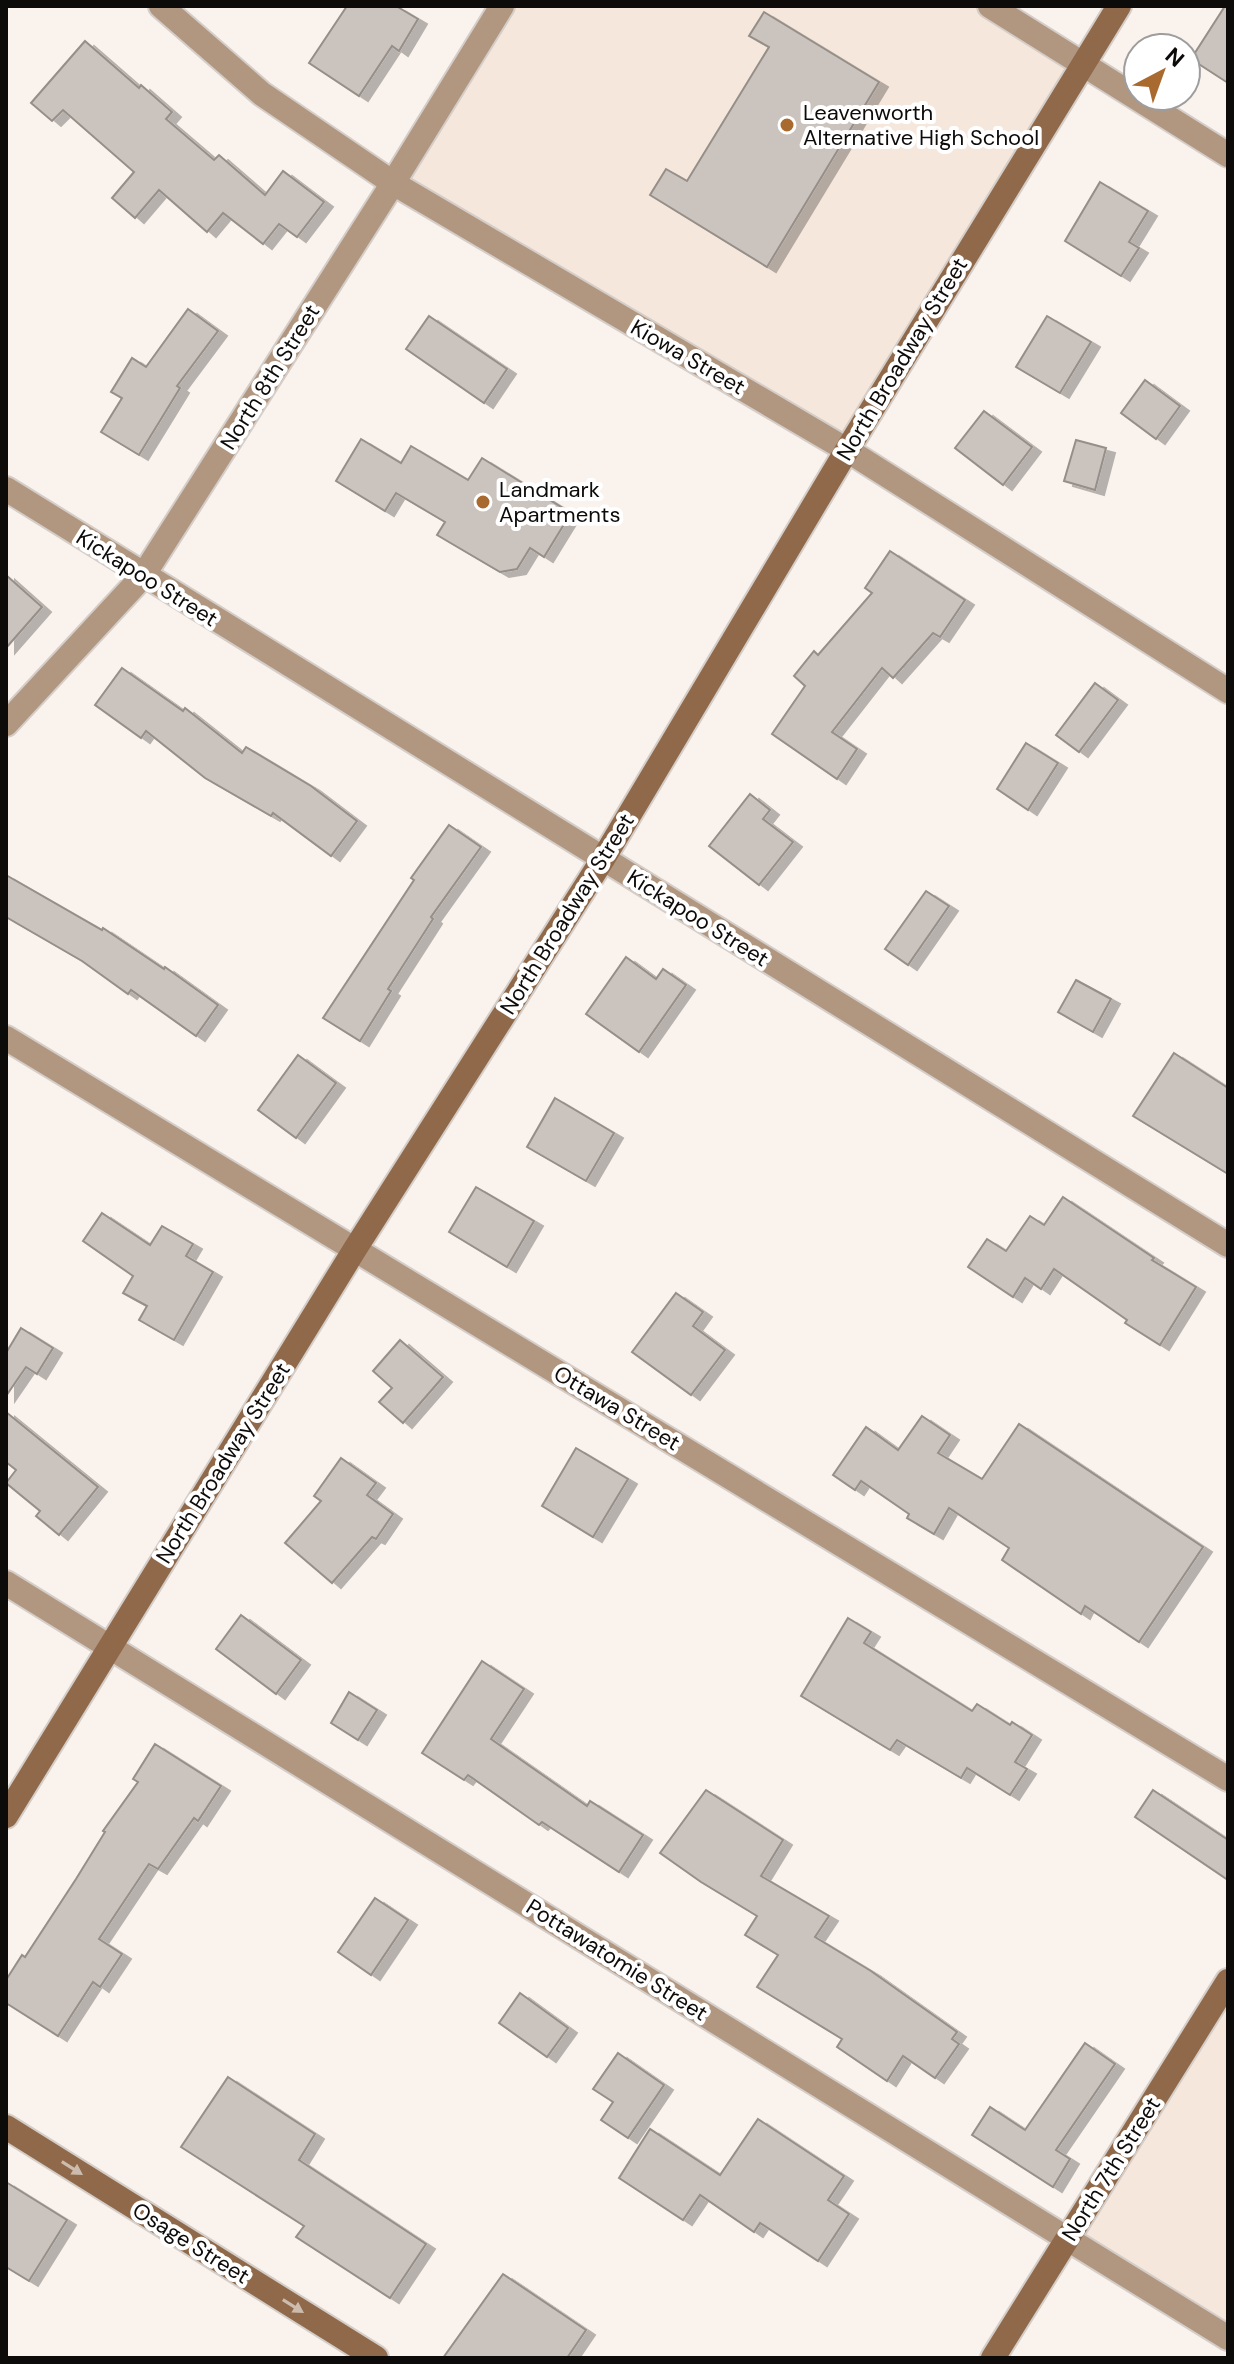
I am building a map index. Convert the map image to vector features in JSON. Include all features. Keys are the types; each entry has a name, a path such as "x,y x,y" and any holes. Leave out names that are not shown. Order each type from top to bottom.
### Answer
{"street":[{"name":"Kiowa Street","path":"161,6 262,94 393,183 847,450 1228,691"},
{"name":"North 8th Street","path":"6,724 143,576 502,6"},
{"path":"990,6 1228,155"},
{"name":"North Broadway Street","path":"6,1816 355,1249 603,859 847,450 1119,6"},
{"name":"Kickapoo Street","path":"6,489 1228,1245"},
{"name":"Ottawa Street","path":"6,1038 1228,1779"},
{"name":"Pottawatomie Street","path":"6,1583 1228,2338"},
{"name":"North 7th Street","path":"993,2358 1228,1981"},
{"name":"Osage Street","path":"6,2127 376,2358"}],"shaded area":[{"path":"502,6 990,6 1082,65 847,450 393,183"},
{"path":"1228,1981 1228,2338 1068,2239"}],"building":[{"path":"347,6 396,6 418,19 399,51 392,46 359,96 309,63"},
{"path":"1225,6 1228,6 1228,83 1202,66 1202,42"},
{"name":"Leavenworth Alternative High School","path":"764,12 879,82 767,267 650,195 666,169 687,181 769,47 749,36"},
{"path":"85,41 172,112 166,119 214,160 219,155 265,195 283,171 324,202 297,237 279,224 263,244 223,213 207,232 159,190 135,218 112,198 134,172 63,110 52,121 31,103"},
{"path":"1100,182 1148,211 1129,242 1139,248 1121,276 1065,241"},
{"path":"188,309 218,331 177,386 180,388 139,455 101,432 122,398 111,392 132,358 146,367"},
{"path":"429,316 507,369 484,403 406,349"},
{"path":"1047,316 1091,342 1060,393 1016,367"},
{"path":"1145,380 1180,406 1156,439 1121,413"},
{"path":"984,411 1032,447 1003,485 955,448"},
{"name":"Landmark Apartments","path":"361,439 401,463 411,446 468,480 482,458 571,513 544,557 530,548 517,569 500,572 437,535 445,522 396,493 385,511 336,481"},
{"path":"1076,440 1106,448 1095,490 1064,481"},
{"path":"890,551 965,600 940,637 933,633 893,678 882,668 832,732 857,749 837,779 772,734 805,686 794,676 814,651 818,655 872,593 865,588"},
{"path":"6,575 42,607 6,648"},
{"path":"122,668 183,711 185,708 242,753 246,747 311,786 357,821 331,856 273,813 271,816 205,778 146,731 141,738 95,705"},
{"path":"1095,683 1118,700 1079,752 1056,735"},
{"path":"1026,743 1058,763 1028,810 997,789"},
{"path":"750,794 770,810 763,819 793,842 759,885 709,846"},
{"path":"449,825 481,847 431,917 433,919 388,989 391,991 360,1041 323,1018 414,880 411,878"},
{"path":"6,875 103,928 218,1005 196,1036 131,990 128,994 82,961 6,917"},
{"path":"926,891 949,906 908,965 885,949"},
{"path":"626,957 656,979 663,969 686,985 639,1052 586,1014"},
{"path":"1076,980 1111,999 1093,1032 1058,1012"},
{"path":"1174,1053 1228,1088 1228,1174 1133,1116"},
{"path":"298,1055 336,1083 296,1138 258,1110"},
{"path":"555,1098 614,1133 586,1181 527,1147"},
{"path":"476,1187 534,1221 507,1267 449,1232"},
{"path":"1063,1197 1196,1287 1160,1345 1125,1323 1127,1320 1054,1269 1041,1289 1025,1278 1013,1297 968,1267 987,1239 1006,1251 1030,1216 1044,1225"},
{"path":"102,1213 150,1245 162,1226 193,1244 186,1256 213,1272 174,1340 139,1320 147,1306 123,1293 133,1276 83,1241"},
{"path":"676,1293 703,1312 693,1326 725,1350 691,1395 632,1352"},
{"path":"21,1328 53,1348 37,1374 26,1367 6,1396 6,1353"},
{"path":"400,1340 443,1377 403,1423 379,1402 392,1388 373,1371"},
{"path":"6,1412 98,1487 59,1535 36,1516 40,1511 6,1483 16,1470 6,1462"},
{"path":"922,1416 950,1435 938,1453 982,1479 1019,1424 1203,1547 1139,1642 1085,1606 1081,1614 1002,1560 1009,1548 949,1508 934,1534 907,1518 909,1514 861,1481 855,1490 833,1475 866,1427 898,1450"},
{"path":"576,1448 628,1479 593,1537 542,1506"},
{"path":"341,1458 376,1483 367,1495 393,1514 376,1539 372,1537 332,1583 285,1543 321,1501 314,1496"},
{"path":"241,1615 301,1660 276,1694 216,1649"},
{"path":"848,1618 871,1632 864,1643 972,1711 977,1704 1032,1735 1015,1762 1027,1769 1010,1795 967,1768 961,1778 897,1740 890,1750 801,1696"},
{"path":"482,1661 524,1689 491,1739 587,1806 590,1801 643,1835 619,1872 542,1822 539,1825 468,1775 464,1780 422,1753"},
{"path":"349,1692 377,1710 358,1740 331,1723"},
{"path":"155,1744 221,1786 198,1821 194,1818 158,1869 149,1864 99,1939 122,1954 100,1987 93,1982 58,2036 6,2003 6,1980 22,1955 25,1957 103,1831 138,1782 133,1779"},
{"path":"706,1790 783,1840 761,1876 829,1916 815,1937 871,1971 957,2032 952,2039 959,2044 935,2078 903,2056 887,2081 837,2047 842,2039 757,1987 778,1955 745,1935 757,1916 660,1853"},
{"path":"1153,1790 1228,1840 1228,1880 1135,1817"},
{"path":"375,1898 408,1920 371,1975 338,1952"},
{"path":"520,1993 568,2028 547,2057 499,2023"},
{"path":"1085,2043 1115,2064 1056,2150 1070,2159 1053,2187 972,2135 990,2107 1025,2130"},
{"path":"618,2053 664,2085 628,2138 601,2120 613,2102 593,2089"},
{"path":"228,2077 315,2134 299,2160 426,2244 390,2298 296,2237 304,2226 181,2147"},
{"path":"758,2119 844,2176 828,2200 849,2214 818,2261 760,2223 754,2232 700,2195 683,2220 619,2178 650,2129 720,2175"},
{"path":"6,2182 67,2220 29,2281 6,2267"},
{"path":"503,2274 586,2330 567,2358 443,2358"}],"place":[{"name":"Leavenworth Alternative High School","path":"787,125"},
{"name":"Landmark Apartments","path":"483,502"}]}
